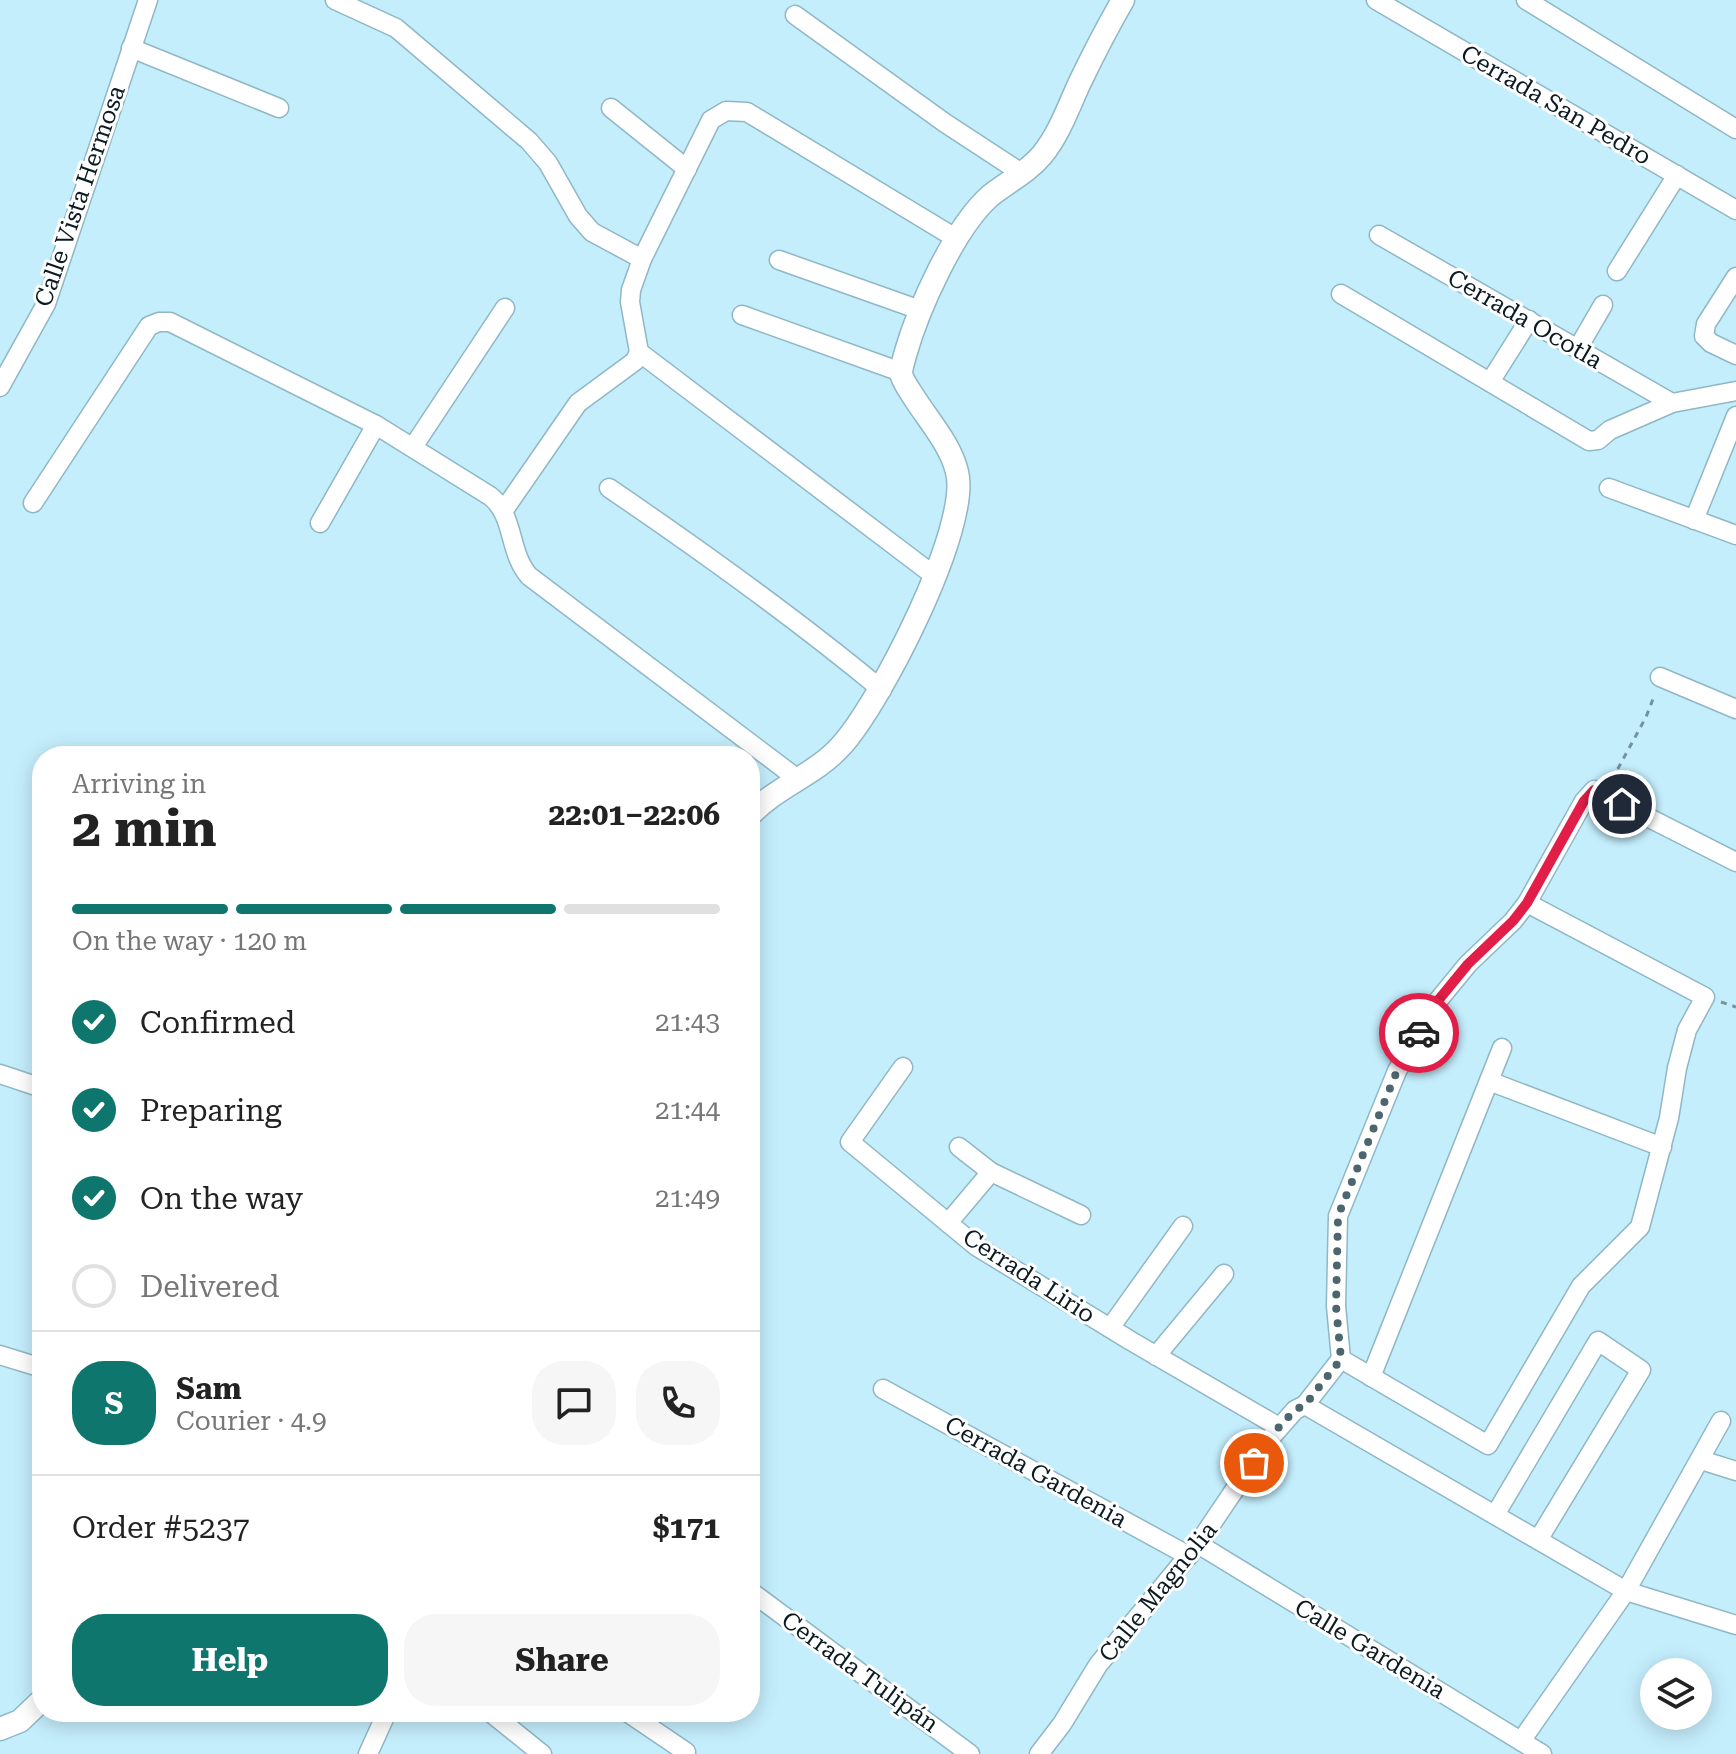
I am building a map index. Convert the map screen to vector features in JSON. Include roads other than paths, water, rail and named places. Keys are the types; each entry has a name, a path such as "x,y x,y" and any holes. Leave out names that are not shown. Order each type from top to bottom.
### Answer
{"street":[{"name":"Calle Vista Hermosa","path":"0,387 46,304 148,0"},
{"path":"335,0 386,22 420,49 529,141 548,163 578,216 592,232 642,259"},
{"path":"760,806 840,748 882,690 936,577 956,505 959,476 953,459 901,372 920,310 957,239 989,197 1023,174 1055,136 1096,48 1123,0"},
{"name":"Cerrada San Pedro","path":"1376,0 1736,210"},
{"path":"1526,0 1736,129"},
{"path":"795,15 945,123 1023,174"},
{"path":"131,48 279,108"},
{"path":"611,108 687,169"},
{"path":"504,510 578,403 635,361 639,352 630,302 642,259 711,120 726,111 747,112 957,239"},
{"path":"1617,271 1677,175"},
{"name":"Cerrada Ocotla","path":"1379,235 1672,403"},
{"path":"779,260 920,310"},
{"path":"1736,277 1706,324 1704,336 1711,343 1736,355"},
{"path":"1341,294 1589,441 1598,440 1610,430 1672,403 1736,391"},
{"path":"1578,348 1603,305"},
{"path":"413,447 505,308"},
{"path":"742,315 901,372"},
{"path":"1490,382 1529,320"},
{"path":"33,503 149,326 170,322 376,425 490,496 504,510 517,557 529,576 754,746"},
{"path":"639,352 936,577"},
{"path":"1694,520 1736,416"},
{"path":"320,523 376,425"},
{"path":"609,488 709,556 882,690"},
{"path":"1609,488 1736,535"},
{"path":"1660,677 1736,709"},
{"path":"760,751 799,780"},
{"path":"1527,903 1705,997 1687,1030 1662,1147 1640,1227 1581,1286 1488,1445 1341,1359 1336,1306 1338,1216 1397,1071 1436,1003 1468,964 1513,921 1527,903 1574,817 1594,790 1736,862"},
{"path":"1371,1377 1502,1048"},
{"name":"Cerrada Lirio","path":"903,1067 850,1142 976,1246 1279,1427"},
{"path":"0,1074 32,1085"},
{"path":"1489,1081 1662,1147"},
{"path":"959,1147 991,1172 1081,1215"},
{"name":"Cerrada Lirio","path":"948,1223 991,1172"},
{"name":"Cerrada Lirio","path":"1110,1328 1183,1226"},
{"path":"1156,1356 1224,1274"},
{"path":"1495,1515 1598,1341 1641,1370 1538,1540"},
{"path":"0,1355 32,1365"},
{"name":"Calle Magnolia","path":"1039,1754 1062,1724 1098,1665 1193,1550 1279,1427 1295,1410 1305,1405 1341,1359"},
{"name":"Cerrada Gardenia","path":"883,1389 1193,1550"},
{"path":"1305,1405 1626,1591 1736,1625"},
{"path":"1521,1741 1626,1591 1721,1421"},
{"path":"1701,1460 1736,1471"},
{"name":"Calle Gardenia","path":"1193,1550 1542,1754"},
{"name":"Cerrada Tulipán","path":"760,1598 970,1754"},
{"path":"0,1729 20,1721 32,1710"},
{"path":"368,1754 382,1722"},
{"path":"502,1722 542,1754"},
{"path":"642,1722 686,1752"}]}
